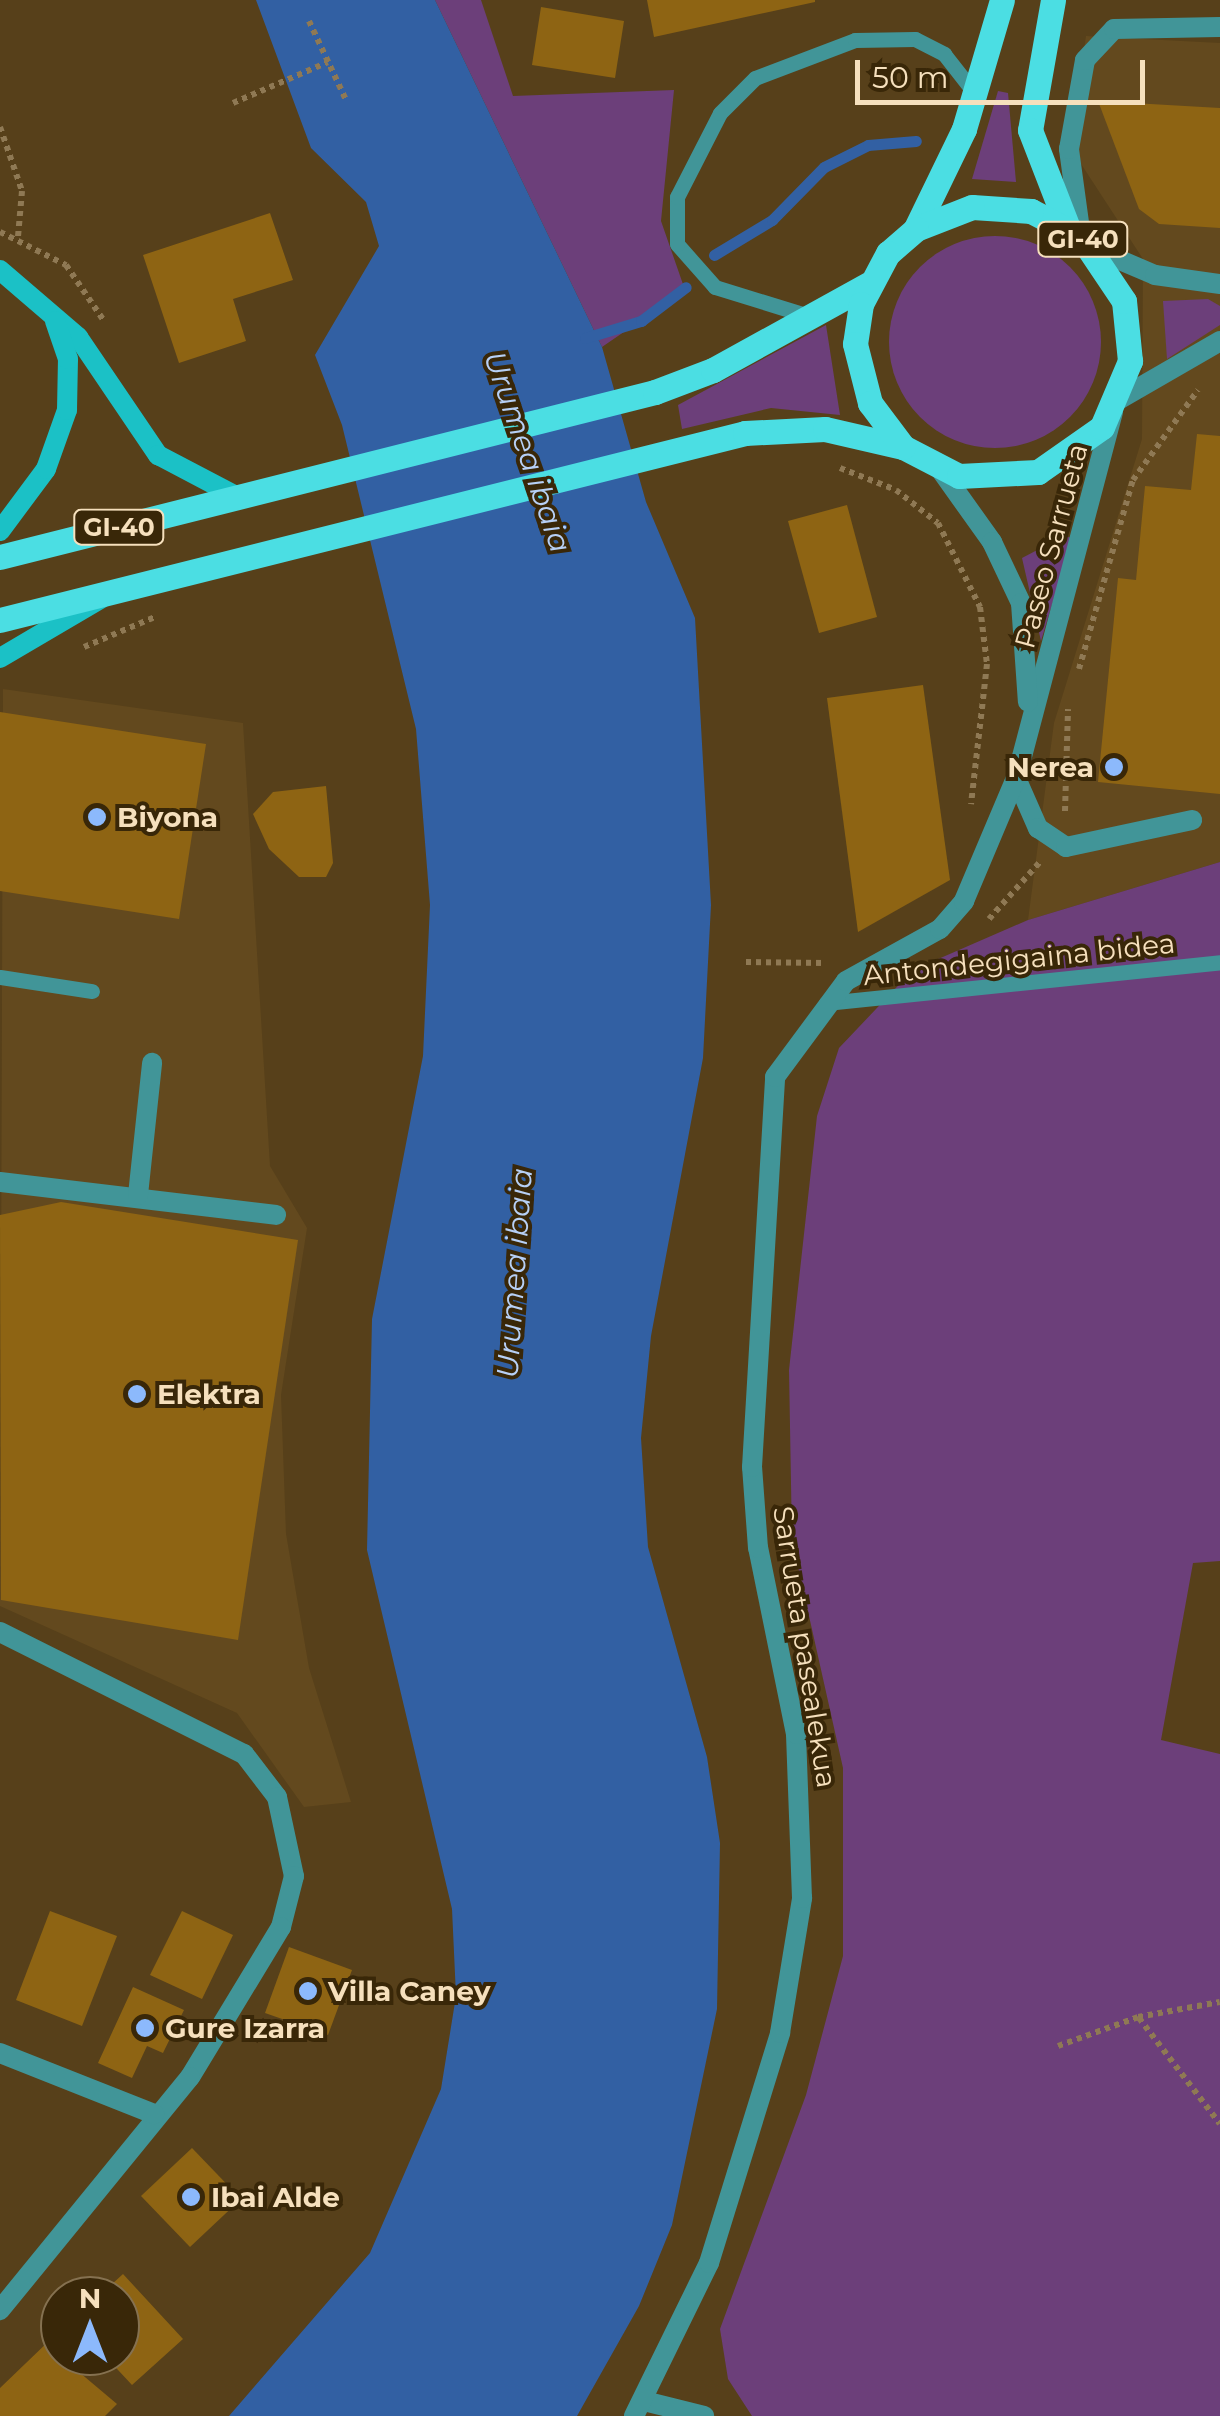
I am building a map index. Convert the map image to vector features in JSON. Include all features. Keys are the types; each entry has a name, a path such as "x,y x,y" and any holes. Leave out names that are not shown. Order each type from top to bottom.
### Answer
{"main road":[{"name":"GI-40","path":"0,557 655,392 812,318 869,284 916,229 976,95 1002,0"},
{"name":"GI-40","path":"869,284 857,364 870,403 903,446 940,469 978,479 1038,472 1081,448 1116,405 1129,320 1042,180 1030,130 1053,0"},
{"name":"GI-40","path":"916,229 992,206 1081,238"},
{"path":"0,270 45,301 158,455 238,497"},
{"path":"0,531 46,469 67,410 68,359 45,301"},
{"name":"GI-40","path":"0,620 672,451 785,428 903,446"},
{"path":"0,658 113,591"}],"street":[{"path":"1220,26 1114,29 1085,60 1069,149 1081,238 1154,275 1220,284"},
{"path":"1116,405 1220,341"},
{"name":"Paseo Sarrueta","path":"1028,719 1064,622 1116,405"},
{"name":"Paseo Sarrueta","path":"940,469 992,542 1020,603 1028,719"},
{"name":"Sarrueta pasealekua","path":"639,2408 709,2263 794,1971 802,1898 797,1752 758,1548 752,1467 775,1077 822,1004 940,928 964,902 1016,778 1028,719"},
{"path":"1016,778 1038,828 1066,847 1192,820"},
{"path":"138,1195 152,1063"},
{"path":"0,1182 138,1195 276,1215"},
{"path":"0,1632 244,1754 278,1797 294,1876 281,1927 190,2076 154,2114 0,2310"},
{"path":"0,2053 154,2114"},
{"path":"639,2408 704,2416"}],"lane":[{"path":"812,318 715,287 677,244 676,197 720,112 755,78 855,40 915,39 944,54 976,95"},
{"name":"Antondegigaina bidea","path":"822,1004 1220,962"},
{"path":"0,977 92,990"}],"path":[{"path":"308,22 346,100"},
{"path":"233,103 328,62"},
{"path":"0,127 23,210 18,237 0,232"},
{"path":"1065,815 1060,755 1069,706 1133,480 1209,378"},
{"path":"831,465 896,490 938,523 980,608 986,664 971,822"},
{"path":"64,655 163,614"},
{"path":"746,962 840,963"},
{"path":"1058,2046 1138,2017 1220,2002"},
{"path":"1138,2017 1220,2124"}],"shaded area":[{"path":"435,0 481,0 513,96 674,90 661,221 685,290 602,347"},
{"path":"1086,36 1220,43 1220,862 1028,920 1054,723 1142,439 1143,259 1070,147"},
{"path":"998,91 1008,93 1016,182 972,179"},
{"path":"995,236 1036,244 1070,267 1093,301 1101,342 1093,383 1070,417 1036,440 995,448 954,440 920,417 897,383 889,342 897,301 920,267 954,244"},
{"path":"1208,299 1220,306 1220,325 1167,359 1163,301"},
{"path":"826,325 840,415 771,408 682,429 678,405"},
{"path":"1064,536 1072,538 1041,641 1022,558"},
{"path":"3,689 243,723 270,1166 307,1228 281,1395 286,1534 309,1668 351,1802 304,1807 237,1713 0,1606"},
{"path":"1220,862 1220,1561 1193,1563 1161,1740 1220,1754 1220,2416 752,2416 728,2379 720,2329 806,2095 843,1956 843,1768 792,1540 789,1370 817,1116 839,1048 913,970 1028,920"}],"water":[{"name":"Urumea ibaia","path":"256,0 435,0 602,347 646,502 695,618 711,905 703,1058 651,1336 641,1438 648,1547 707,1757 720,1843 717,2009 672,2225 639,2306 577,2416 229,2416 370,2253 441,2089 456,1996 452,1909 367,1550 372,1319 423,1056 430,905 416,729 342,425 315,355 379,246 366,202 311,148"}],"building":[{"path":"647,0 815,0 815,2 654,37"},
{"path":"541,7 624,21 615,78 532,65"},
{"path":"1098,101 1220,108 1220,228 1159,224 1139,209"},
{"path":"270,213 293,280 233,299 246,341 179,363 143,255"},
{"path":"1197,434 1220,436 1220,794 1098,782 1118,578 1136,580 1145,486 1191,490"},
{"path":"847,505 877,617 819,633 788,521"},
{"path":"923,685 950,880 858,932 827,698"},
{"name":"Biyona","path":"0,712 206,744 179,919 0,891"},
{"path":"326,786 333,863 326,877 299,877 269,849 253,814 273,792"},
{"name":"Elektra","path":"61,1202 298,1240 238,1640 1,1600 0,1215"},
{"path":"50,1911 117,1936 82,2026 16,2000"},
{"path":"182,1911 233,1935 202,1999 150,1975"},
{"name":"Villa Caney","path":"289,1947 352,1970 328,2035 265,2013"},
{"name":"Gure Izarra","path":"133,1987 184,2010 163,2053 147,2046 132,2078 98,2063"},
{"name":"Ibai Alde","path":"192,2148 241,2199 190,2247 141,2196"},
{"path":"140,2292 183,2339 132,2385 124,2376 140,2376"},
{"path":"40,2350 40,2376 84,2376 117,2404 105,2416 0,2416 0,2388"}],"waterway":[{"path":"714,255 772,220 824,167 868,145 916,141"},
{"path":"585,338 641,321 686,287"}],"place":[{"name":"Nerea","path":"1114,767"},
{"name":"Biyona","path":"97,817"},
{"name":"Elektra","path":"137,1394"},
{"name":"Villa Caney","path":"308,1991"},
{"name":"Gure Izarra","path":"145,2028"},
{"name":"Ibai Alde","path":"191,2197"}]}
